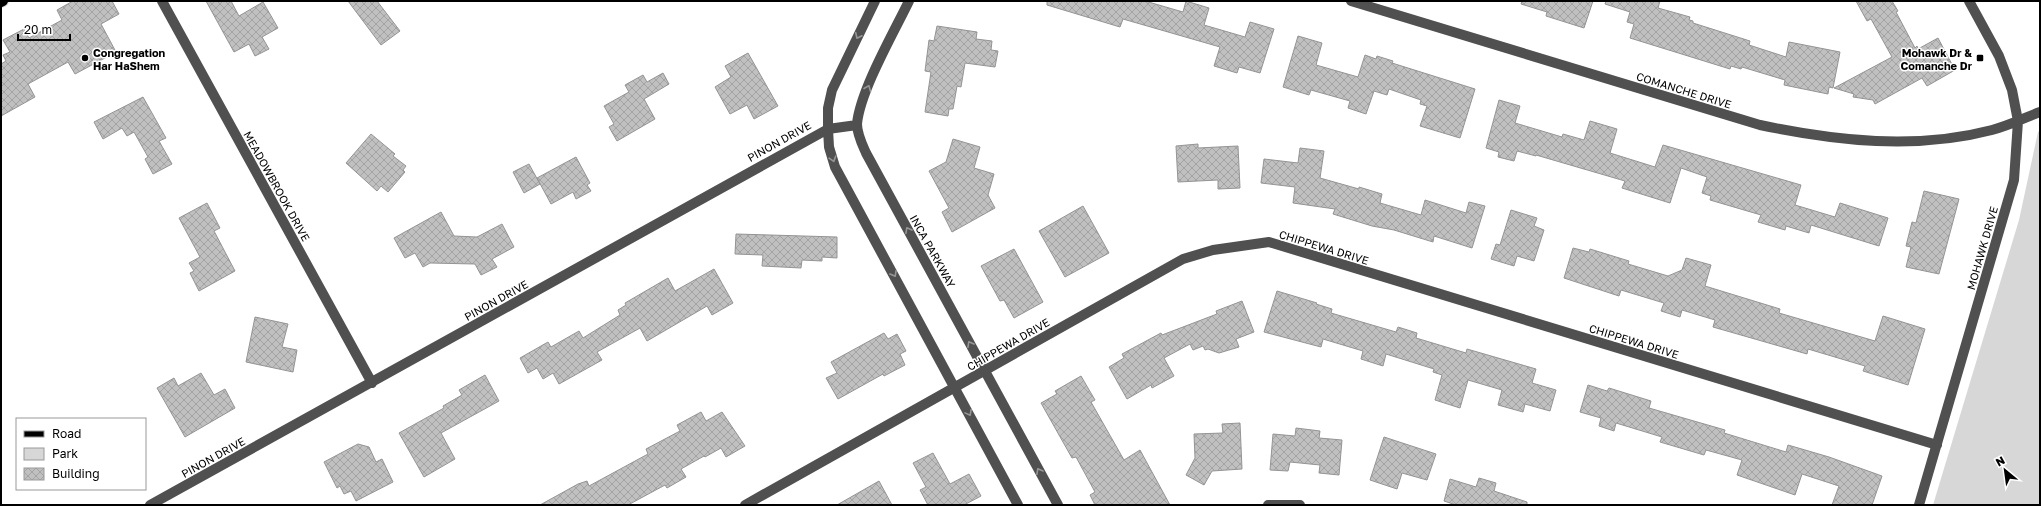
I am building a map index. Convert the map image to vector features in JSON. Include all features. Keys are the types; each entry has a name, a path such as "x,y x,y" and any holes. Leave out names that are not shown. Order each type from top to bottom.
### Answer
{"street":[{"name":"MEADOWBROOK DRIVE","path":"162,1 372,383"},
{"path":"875,1 832,90 828,108 829,148 835,167 1018,505"},
{"name":"INCA PARKWAY","path":"909,1 868,86 860,108 857,125 859,137 866,153 1058,505"},
{"name":"COMANCHE DRIVE","path":"1351,1 1760,125 1812,136 1865,141 1935,140 1992,130 2040,112"},
{"name":"MOHAWK DRIVE","path":"1919,505 2014,180 2018,121 2012,90 1999,56 1969,1"},
{"name":"PINON DRIVE","path":"150,505 372,383 828,128 857,125"},
{"name":"CHIPPEWA DRIVE","path":"745,505 1183,259 1214,250 1269,242 1937,445"},
{"path":"1268,505 1300,505"}],"green space":[{"path":"2040,130 2040,505 1933,505 2019,220 2038,132"}],"building":[{"name":"Congregation Har HaShem","path":"73,1 112,1 119,14 101,24 116,52 75,74 68,62 28,84 35,97 1,116 1,64 6,61 3,55 10,52 3,40 24,29 29,38 62,20 57,10"},
{"path":"206,1 231,1 239,16 263,2 278,28 262,37 269,49 255,56 249,44 234,52"},
{"path":"348,1 377,1 400,31 381,45"},
{"path":"1047,1 1145,1 1183,12 1186,1 1209,8 1204,25 1245,37 1250,22 1274,29 1260,73 1239,67 1237,73 1214,66 1220,47 1123,19 1120,27 1047,5"},
{"path":"1522,1 1593,1 1584,28 1546,16 1547,12 1521,4"},
{"path":"1606,1 1660,1 1658,8 1690,17 1689,20 1693,21 1693,23 1750,41 1749,45 1786,57 1789,42 1840,52 1833,88 1829,87 1828,94 1784,85 1785,80 1742,67 1741,69 1731,66 1730,69 1630,38 1634,24 1627,22 1630,12 1605,4"},
{"path":"1856,1 1892,1 1898,11 1896,12 1915,48 1917,46 1918,49 1938,38 1955,70 1927,86 1922,78 1875,104 1873,100 1853,97 1854,94 1834,88 1892,57 1871,19 1867,21"},
{"path":"937,26 977,32 976,39 992,41 991,50 998,51 995,67 965,63 961,87 957,86 953,109 949,109 948,116 925,112 931,72 925,71 929,40 934,41"},
{"path":"1298,36 1322,43 1316,65 1358,77 1365,55 1376,59 1377,56 1393,61 1392,63 1475,89 1460,138 1420,126 1427,106 1420,104 1421,100 1389,89 1387,95 1374,91 1366,114 1348,108 1350,101 1311,90 1309,95 1283,87"},
{"path":"748,53 778,106 754,119 747,105 730,114 715,87 731,77 725,66"},
{"path":"663,73 669,84 644,99 655,119 617,141 609,127 614,124 604,106 629,92 625,85 643,75 647,82"},
{"path":"143,97 166,138 159,141 172,164 153,174 145,159 148,157 134,132 127,136 122,128 103,139 94,122"},
{"path":"1499,100 1520,106 1515,123 1562,137 1563,134 1584,140 1590,121 1617,129 1610,153 1655,167 1663,145 1801,185 1795,205 1835,217 1840,203 1888,218 1879,246 1811,225 1809,233 1786,226 1785,230 1758,222 1761,215 1710,200 1711,196 1702,193 1707,177 1681,168 1670,203 1622,188 1625,181 1536,155 1517,151 1514,161 1498,157 1499,152 1486,148"},
{"path":"371,134 395,154 393,156 406,166 403,170 405,172 388,192 381,186 377,191 346,163"},
{"path":"953,139 980,147 974,168 994,174 988,195 995,208 952,232 942,212 949,208 929,171 946,162"},
{"path":"1198,144 1198,148 1238,146 1240,188 1218,189 1218,180 1178,182 1176,146"},
{"path":"1300,148 1324,151 1320,178 1382,194 1380,203 1421,215 1425,200 1466,213 1469,202 1485,206 1472,248 1434,236 1433,242 1394,230 1372,226 1333,214 1335,209 1293,203 1295,187 1261,183 1264,159 1298,163"},
{"path":"576,157 590,183 587,185 591,191 576,199 573,192 551,204 537,178"},
{"path":"529,164 540,184 524,193 513,172"},
{"path":"1924,191 1959,199 1939,274 1906,267 1911,247 1906,246 1912,222 1916,223"},
{"path":"207,203 220,228 214,231 235,271 199,291 190,273 194,271 189,263 200,257 179,218"},
{"path":"1083,206 1109,253 1065,277 1039,231"},
{"path":"1511,210 1537,218 1534,226 1544,230 1534,261 1517,256 1514,266 1491,259 1496,244 1500,245"},
{"path":"441,212 454,236 477,237 502,224 514,247 492,259 497,267 481,275 475,264 430,263 423,267 415,253 405,258 394,238"},
{"path":"736,234 837,237 837,258 822,257 822,261 802,260 801,268 762,266 763,255 735,254"},
{"path":"1573,248 1589,252 1590,249 1629,261 1628,264 1668,276 1682,270 1686,258 1711,265 1705,286 1780,309 1779,313 1875,341 1883,316 1925,329 1908,385 1863,371 1865,366 1808,349 1807,354 1713,327 1715,320 1682,310 1680,317 1661,311 1664,303 1621,290 1619,296 1564,278"},
{"path":"1014,249 1043,302 1014,318 1004,300 1000,301 981,266"},
{"path":"714,269 733,303 712,315 707,306 647,341 640,328 597,352 602,360 559,384 553,373 543,379 537,368 528,373 520,358 548,342 551,347 579,331 583,338 620,315 618,310 626,305 625,303 668,278 675,291"},
{"path":"1277,291 1332,309 1331,313 1396,332 1398,327 1417,333 1416,338 1466,353 1467,349 1536,369 1532,383 1556,390 1550,411 1525,404 1523,412 1498,405 1502,390 1468,380 1460,408 1435,400 1442,375 1433,372 1434,369 1386,354 1383,366 1361,359 1363,351 1323,339 1321,347 1264,332"},
{"path":"1242,301 1254,332 1236,339 1239,347 1219,353 1208,349 1205,350 1203,346 1193,350 1190,344 1164,358 1174,376 1152,388 1151,385 1127,399 1109,367 1124,358 1122,354 1161,333 1162,335 1217,314 1216,311"},
{"path":"255,317 288,324 282,347 297,350 293,372 246,362"},
{"path":"884,333 888,339 897,334 906,351 900,354 905,365 884,376 883,374 838,399 826,378 837,373 831,362"},
{"path":"201,373 214,395 225,389 235,408 185,437 157,388 174,378 178,386"},
{"path":"485,375 499,401 441,433 455,459 424,477 399,433 444,408 443,406 462,395 459,390"},
{"path":"1081,376 1095,400 1091,402 1124,460 1140,450 1170,505 1095,505 1090,495 1095,492 1076,457 1072,458 1041,403 1057,394 1055,391"},
{"path":"1588,385 1607,391 1609,388 1651,401 1649,408 1725,430 1724,433 1786,452 1788,445 1829,457 1882,476 1872,505 1832,505 1839,486 1802,474 1795,495 1737,475 1742,460 1706,450 1704,455 1660,442 1662,437 1616,423 1614,431 1599,426 1601,418 1580,412"},
{"path":"701,412 706,421 722,412 745,446 726,457 721,448 705,457 704,456 681,469 686,477 667,488 665,485 628,505 540,505 578,484 587,481 589,486 648,454 646,449 680,431 677,425"},
{"path":"1240,423 1242,469 1212,471 1204,485 1186,475 1195,458 1194,434 1223,433 1222,424"},
{"path":"1296,428 1320,431 1319,438 1342,440 1339,475 1319,473 1320,465 1290,462 1288,471 1270,470 1273,434 1295,436"},
{"path":"1384,437 1436,454 1427,480 1402,473 1397,489 1370,480"},
{"path":"358,444 369,447 376,462 382,459 393,482 356,501 351,491 344,494 340,486 337,488 324,462"},
{"path":"933,453 950,484 969,474 981,496 964,505 928,505 920,490 926,487 913,463"},
{"path":"1479,478 1496,483 1494,491 1527,502 1527,505 1456,505 1444,501 1450,479 1476,487"},
{"path":"879,481 892,505 837,505"}],"place":[{"name":"Congregation Har HaShem","path":"85,58"},
{"name":"Mohawk Dr & Comanche Dr","path":"1980,58"}]}
